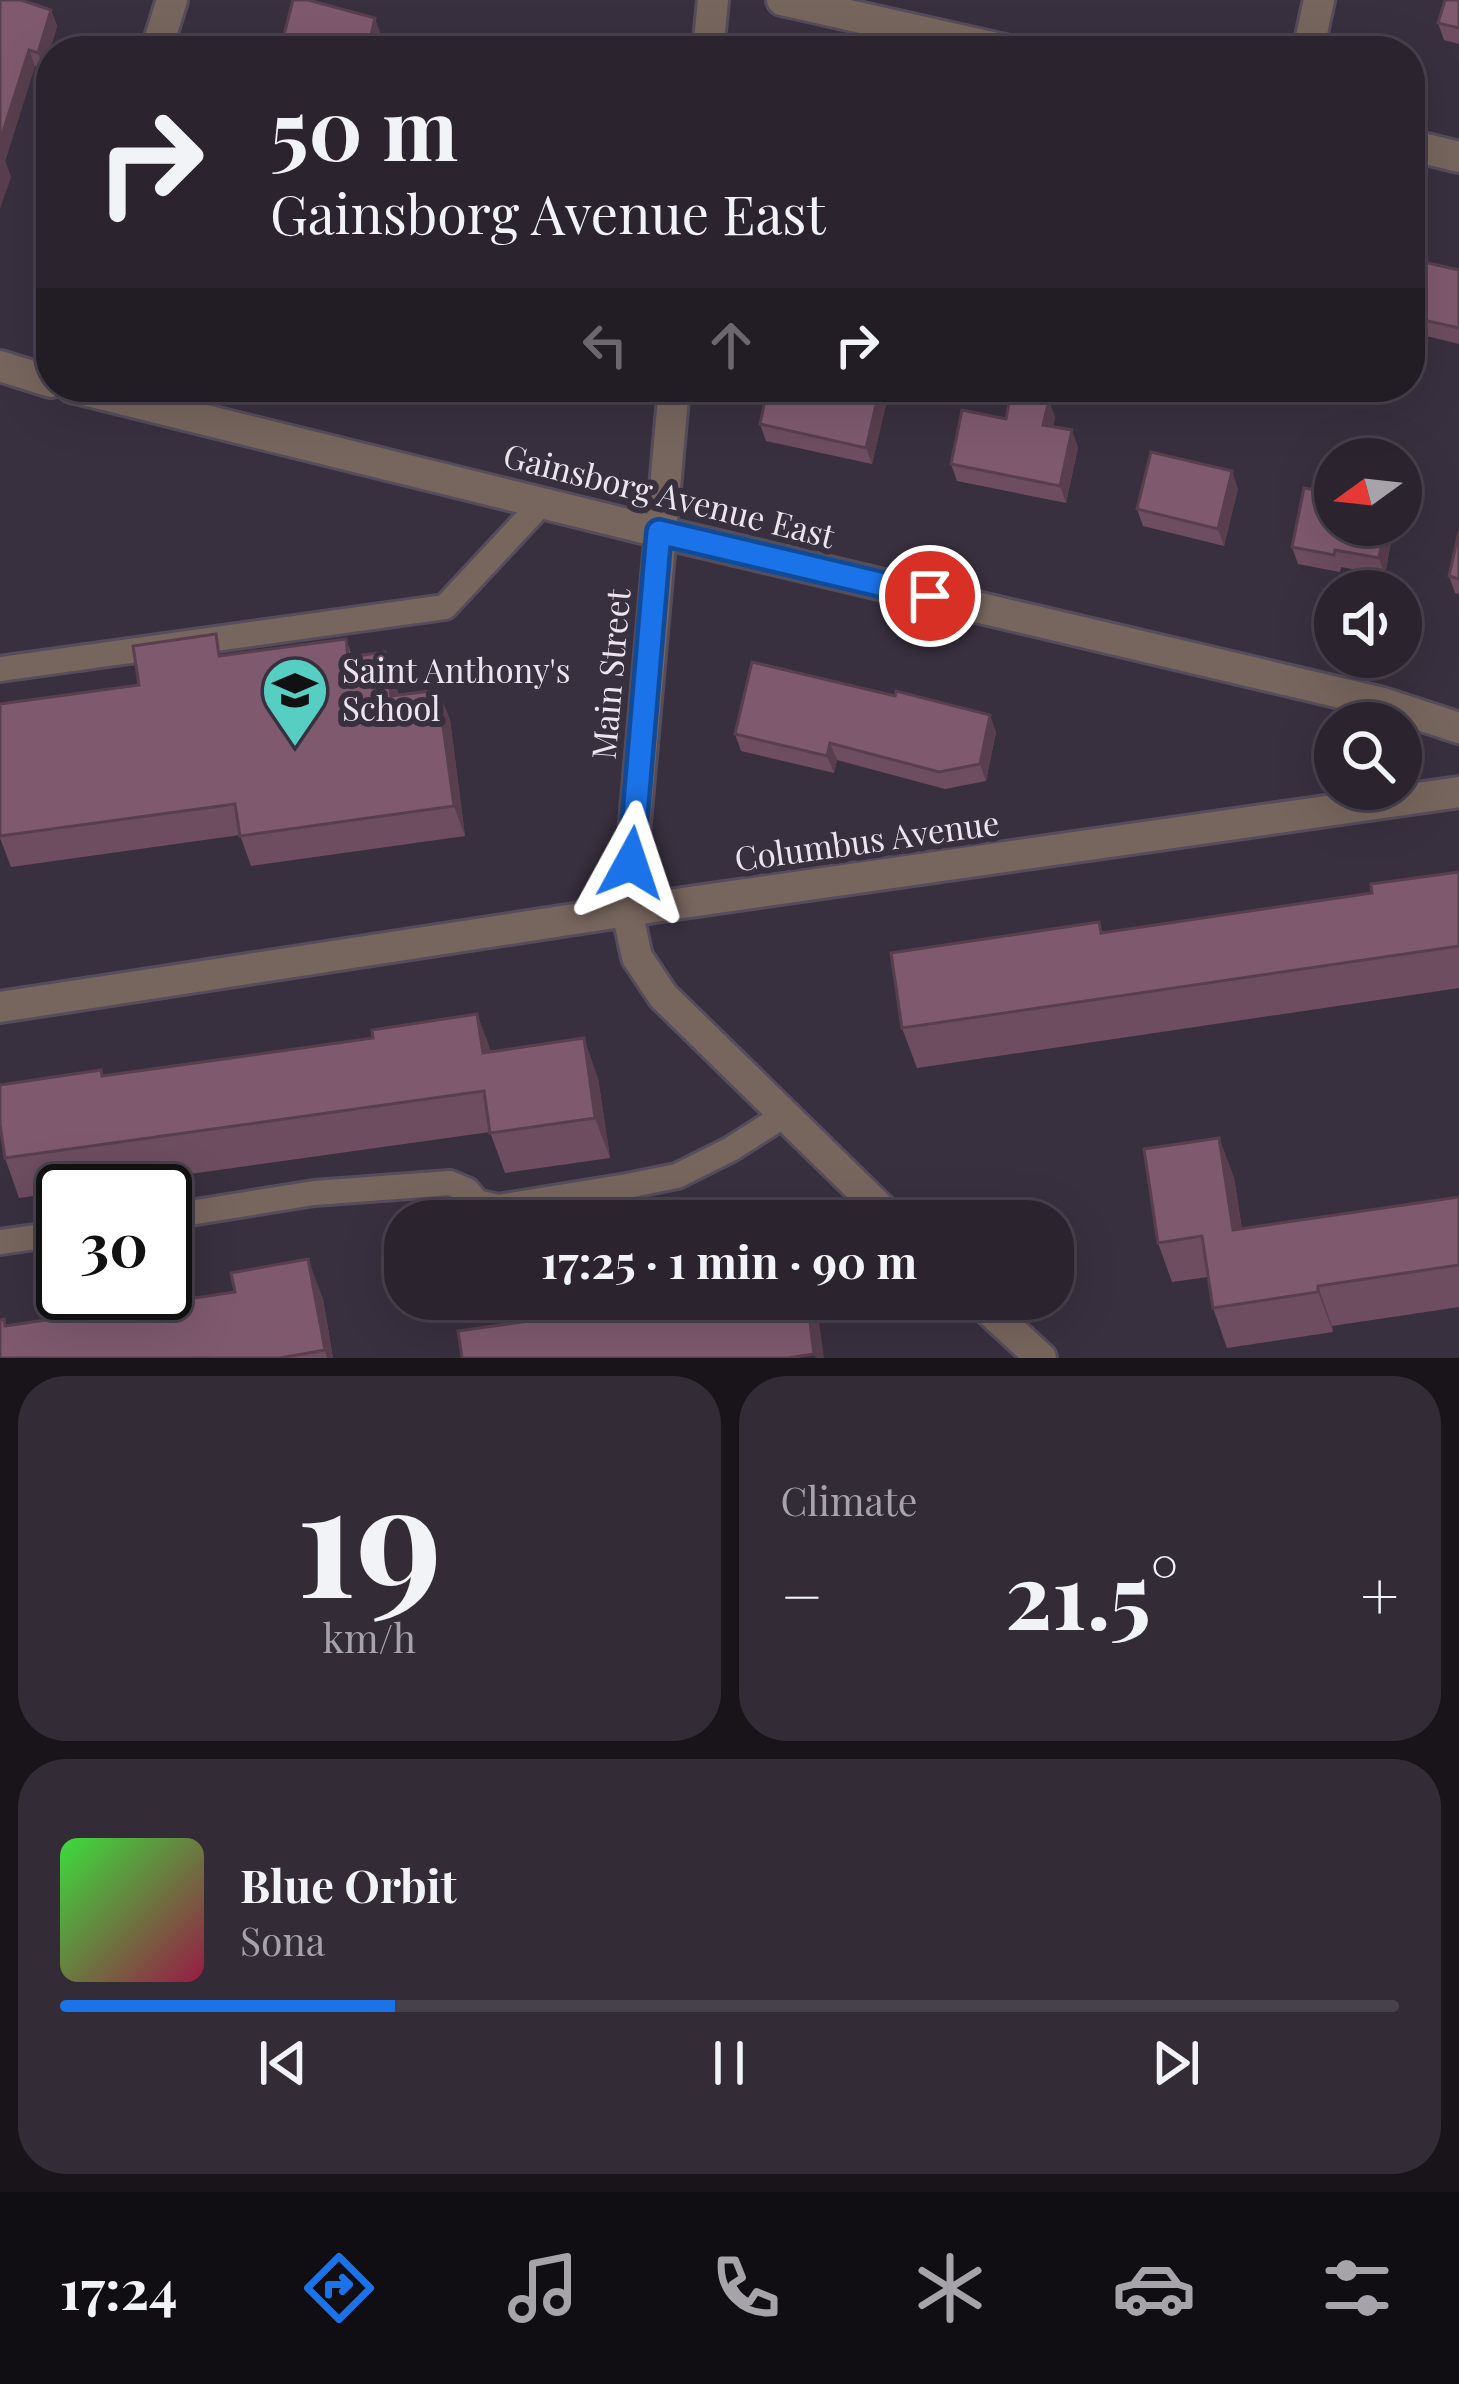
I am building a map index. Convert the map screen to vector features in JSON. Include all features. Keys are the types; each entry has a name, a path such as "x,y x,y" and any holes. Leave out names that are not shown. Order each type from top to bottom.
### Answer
{"street":[{"path":"161,36 172,0"},
{"path":"709,36 713,0"},
{"path":"782,0 942,36"},
{"path":"1312,36 1319,0"},
{"path":"1425,149 1459,157"},
{"name":"Gainsborg Avenue East","path":"0,366 36,376"},
{"name":"Gainsborg Avenue East","path":"136,402 1383,704 1459,728"},
{"name":"Main Street","path":"672,402 627,911 637,957 663,996 871,1200"},
{"name":"Columbus Avenue","path":"0,1007 1459,792"},
{"path":"1000,1320 1041,1358"}],"lane":[{"path":"0,669 445,607 542,503"},
{"path":"192,1213 314,1193 450,1183 467,1190 477,1202 498,1207 627,1186 677,1176 783,1116"},
{"path":"0,1242 36,1237"}],"building":[{"path":"0,0 21,0 51,10 43,36 36,36 36,52 29,50 0,141"},
{"path":"293,0 375,18 371,36 284,36"},
{"path":"1445,0 1459,0 1459,28 1438,23"},
{"path":"1425,262 1459,270 1459,328 1425,320"},
{"path":"765,402 877,402 866,448 760,424"},
{"path":"1009,402 1049,402 1043,425 1072,430 1060,486 951,464 962,410 1006,419"},
{"path":"1151,452 1232,471 1218,529 1137,509"},
{"path":"1304,488 1314,490 1314,546 1381,546 1379,558 1292,547"},
{"path":"1459,532 1459,579 1449,576"},
{"path":"216,634 219,656 346,639 348,657 385,652 391,696 438,690 454,806 240,836 235,804 0,836 0,704 139,685 133,646"},
{"path":"752,662 990,715 980,764 939,772 830,743 827,756 735,734"},
{"path":"1459,872 1459,946 902,1028 891,953 1099,922 1101,933 1372,893 1371,884"},
{"path":"477,1014 483,1053 584,1038 595,1118 490,1133 484,1091 5,1158 0,1085 101,1070 102,1076 373,1038 372,1030"},
{"path":"1219,1138 1233,1230 1459,1197 1459,1265 1213,1308 1202,1236 1158,1243 1144,1149"},
{"path":"308,1259 325,1350 280,1358 0,1358 0,1320 4,1319 5,1326 46,1320 192,1320 192,1298 235,1292 231,1273"},
{"path":"536,1320 810,1320 814,1354 788,1358 462,1358 458,1331"}],"place":[{"name":"Saint Anthony's School","path":"295,749"}],"route":[{"path":"631,863 659,532 930,596"}]}
